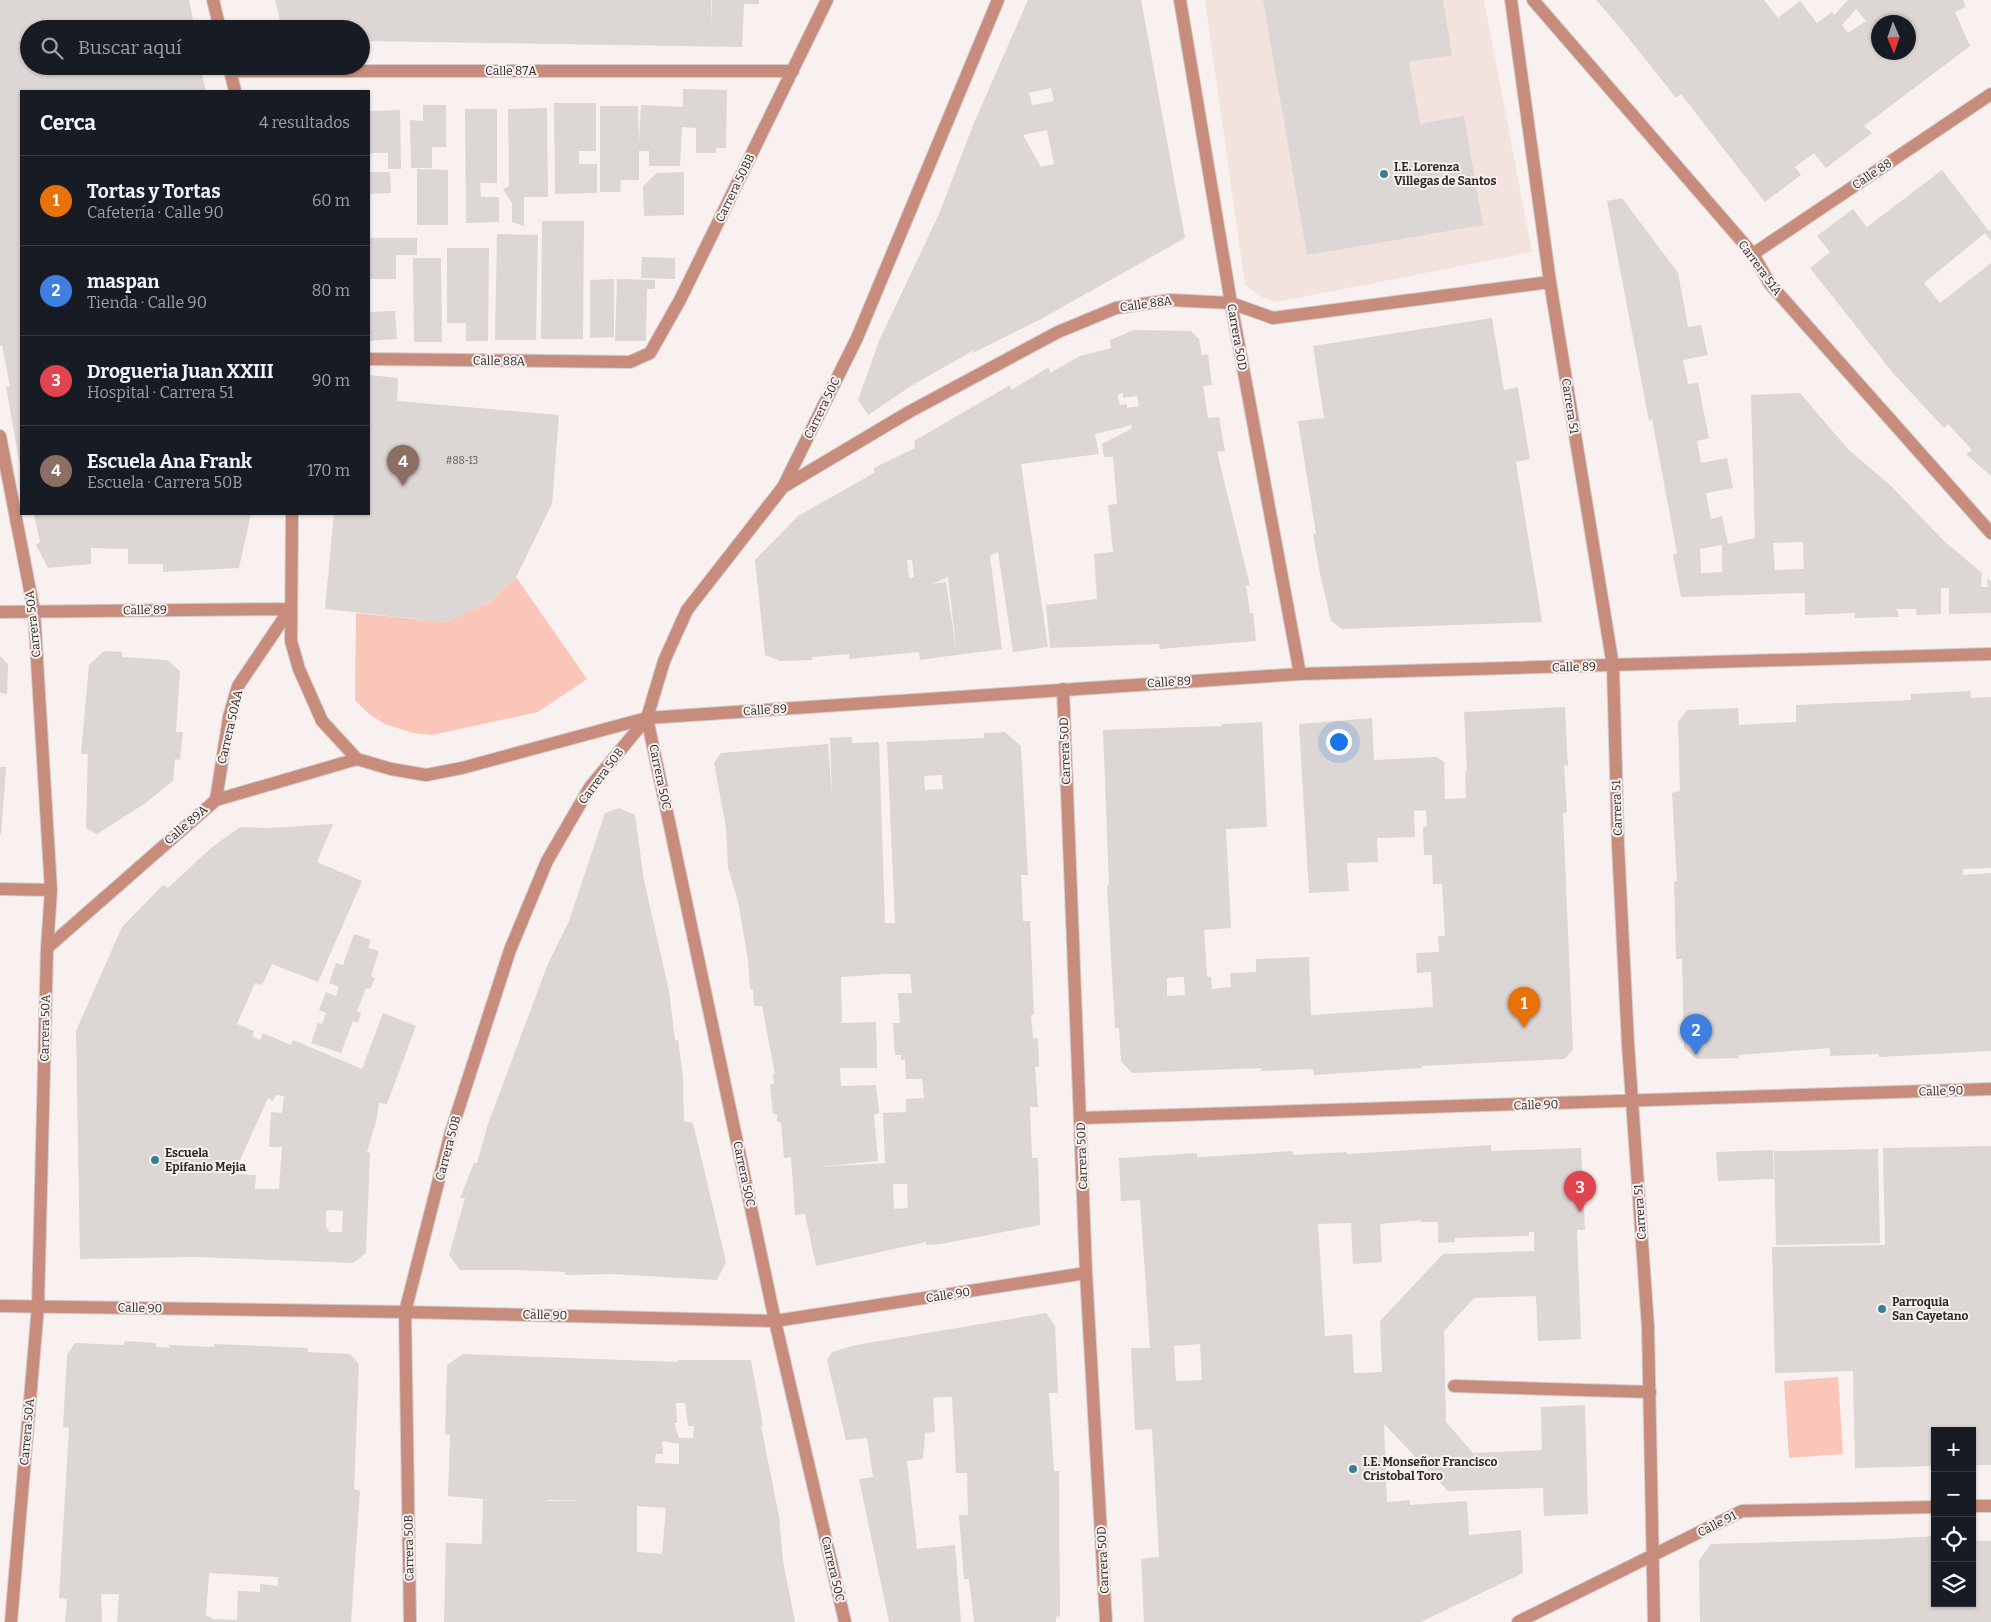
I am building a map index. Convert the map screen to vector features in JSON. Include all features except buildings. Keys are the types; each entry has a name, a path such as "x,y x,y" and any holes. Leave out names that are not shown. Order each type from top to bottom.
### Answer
{"street":[{"path":"213,0 218,20"},
{"name":"Carrera 50BB","path":"630,362 650,353 684,291 827,0"},
{"name":"Carrera 50C","path":"845,1622 776,1321 647,718 664,661 687,610 783,487 857,338 998,0"},
{"name":"Carrera 50D","path":"1180,0 1231,303 1300,674"},
{"name":"Carrera 51","path":"1511,0 1550,282 1613,666 1618,845 1628,1044 1645,1276 1650,1392 1654,1622"},
{"name":"Carrera 51A","path":"1533,0 1753,254 1770,284 1991,533"},
{"name":"Calle 87A","path":"370,69 793,71"},
{"path":"231,75 235,90"},
{"name":"Calle 88","path":"1753,254 1991,94"},
{"name":"Calle 88A","path":"783,487 909,412 1058,332 1116,308 1170,300 1231,303 1273,318 1550,282"},
{"name":"Calle 88A","path":"370,360 630,362"},
{"name":"Carrera 50A","path":"0,436 34,611 51,890 47,948 38,1306 11,1622"},
{"path":"292,515 290,641 299,669 322,721 357,760"},
{"name":"Calle 89","path":"0,612 290,609"},
{"name":"Carrera 50AA","path":"216,800 229,717 238,686 290,609"},
{"name":"Calle 89","path":"357,760 426,775 462,768 647,718 1300,674 1991,654"},
{"name":"Carrera 50D","path":"1063,690 1086,1273 1106,1622"},
{"name":"Carrera 50B","path":"410,1622 405,1312 451,1132 513,941 547,861 585,795 647,718"},
{"name":"Calle 89A","path":"47,948 216,800 357,760"},
{"path":"0,889 51,890"},
{"name":"Calle 90","path":"1081,1118 1633,1102 1991,1089"},
{"name":"Calle 90","path":"0,1306 405,1312 776,1321 1086,1273"},
{"path":"1454,1386 1650,1392"},
{"path":"1976,1506 1991,1506"},
{"name":"Calle 91","path":"1518,1622 1742,1511 1931,1507"}],"shaded area":[{"path":"1205,0 1484,0 1532,252 1277,302 1262,297 1245,285"},
{"path":"516,577 587,679 538,712 432,735 413,733 385,724 370,715 355,700 356,613 445,622 490,602"},
{"path":"1838,1377 1843,1454 1789,1458 1784,1381"}],"place":[{"name":"I.E. Lorenza Villegas de Santos","path":"1384,174"},
{"name":"Escuela Ana Frank","path":"403,486"},
{"name":"Tortas y Tortas","path":"1524,1028"},
{"name":"maspan","path":"1696,1055"},
{"name":"Escuela Epifanio Mejia","path":"155,1160"},
{"name":"Drogueria Juan XXIII","path":"1580,1212"},
{"name":"Parroquia San Cayetano","path":"1882,1309"},
{"name":"I.E. Monseñor Francisco Cristobal Toro","path":"1353,1469"}]}
